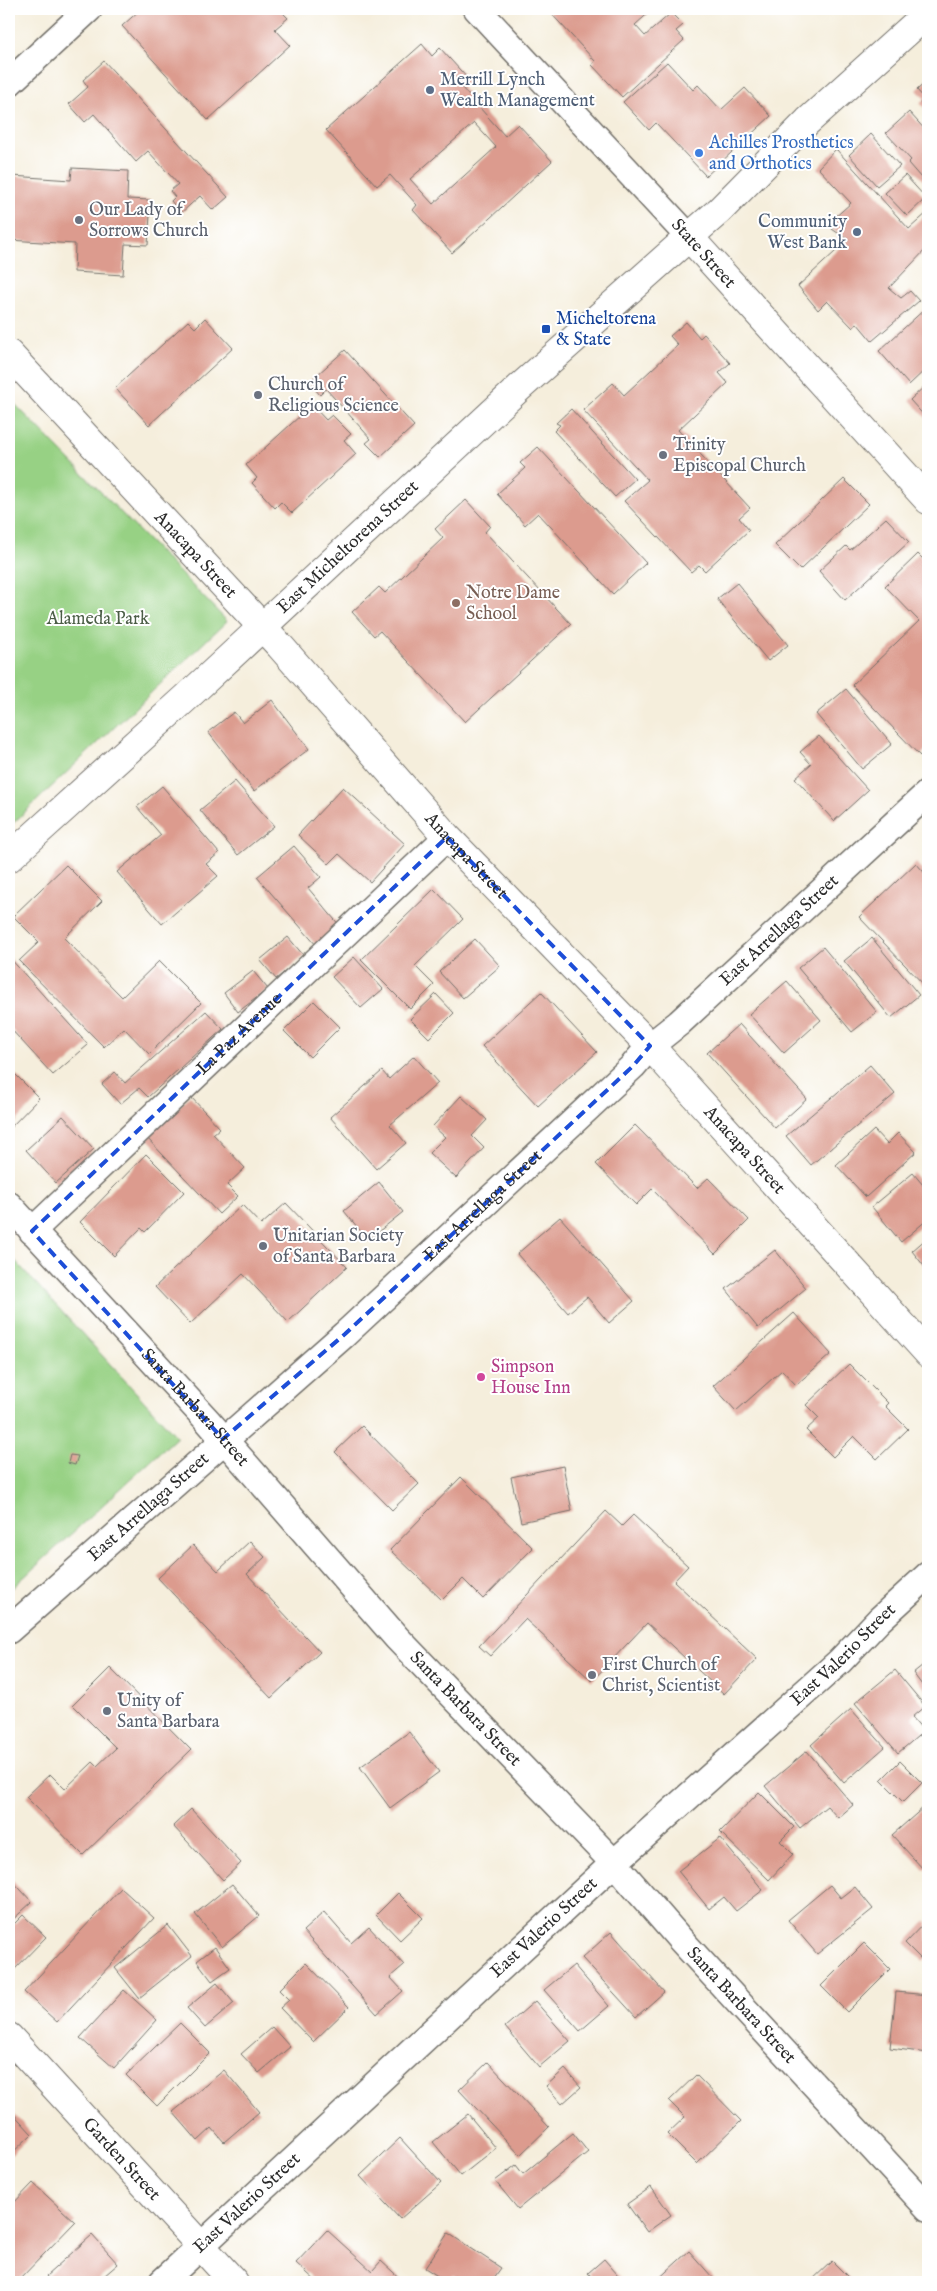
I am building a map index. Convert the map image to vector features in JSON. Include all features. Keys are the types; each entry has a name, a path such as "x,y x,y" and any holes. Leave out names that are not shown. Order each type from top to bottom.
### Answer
{"street":[{"path":"9,82 89,9"},
{"name":"State Street","path":"477,9 689,237 928,500"},
{"name":"East Micheltorena Street","path":"9,858 526,381 720,210 808,121 928,13"},
{"name":"Anacapa Street","path":"9,354 262,626 447,837 650,1046 928,1353"},
{"name":"East Arrellaga Street","path":"9,1630 359,1320 633,1066 650,1046 679,1023 928,793"},
{"name":"La Paz Avenue","path":"32,1230 447,837"},
{"name":"Santa Barbara Street","path":"9,1205 223,1439 397,1638 614,1863 680,1939 928,2208"},
{"name":"East Valerio Street","path":"162,2282 202,2247 614,1863 803,1695 928,1575"},
{"name":"Garden Street","path":"9,2037 234,2282"}],"highlighted area":[{"path":"447,837 650,1046 633,1066 345,1334 223,1439 32,1231"}],"green space":[{"name":"Alameda Park","path":"9,398 227,621 9,827"},
{"path":"9,1254 177,1437 9,1591"}],"building":[{"path":"141,9 279,9 288,18 275,29 290,45 208,120 122,26"},
{"path":"547,9 653,9 635,25 645,36 671,13 683,25 676,31 684,40 622,97 592,65 595,61"},
{"path":"422,44 432,56 440,48 470,81 462,88 505,136 518,124 552,161 452,253 413,210 417,205 390,175 377,186 326,130","holes":["474,123 496,147 433,204 410,179"]},
{"path":"104,61 228,197 213,210 200,196 181,213 171,201 175,197 170,191 178,184 148,151 136,162 94,114 85,122 69,104 88,87 83,80"},
{"path":"667,62 693,90 698,85 721,110 745,88 771,116 706,176 656,123 649,130 623,102"},
{"path":"928,80 928,112 920,103 925,99 917,90"},
{"path":"909,112 928,133 928,186 908,163 911,160 886,133"},
{"path":"871,134 900,166 877,186 849,155"},
{"path":"836,149 909,229 928,212 928,247 889,288 901,298 910,291 919,301 872,341 857,323 853,328 827,301 818,310 798,286 848,240 832,229 833,219 851,203 818,168"},
{"name":"Our Lady of Sorrows Church","path":"9,164 13,164 12,176 71,180 72,168 128,171 127,199 151,200 148,245 125,244 123,275 74,272 75,244 9,240"},
{"path":"905,175 926,198 907,216 885,193"},
{"path":"928,306 928,367 909,385 879,351"},
{"path":"205,318 233,348 149,425 115,388 188,321 195,328"},
{"name":"Trinity Episcopal Church","path":"686,322 700,338 704,334 730,363 719,373 728,383 678,430 750,508 739,518 749,530 705,571 699,565 691,572 624,501 648,480 583,410 613,383 624,395 678,345 670,336"},
{"path":"345,350 414,426 380,457 366,443 371,439 326,389 320,395 309,382"},
{"path":"928,383 928,420 910,400"},
{"path":"312,405 326,420 332,415 351,434 344,440 356,454 292,513 281,502 275,508 252,483 257,478 246,465"},
{"path":"571,409 635,479 615,497 554,431 560,425 556,423"},
{"path":"538,447 646,563 613,594 538,513 525,525 497,494 525,468 520,463"},
{"path":"844,479 869,504 800,570 775,545"},
{"name":"Notre Dame School","path":"466,500 490,526 485,532 571,624 465,722 380,631 374,636 352,612 379,587 385,593 443,538 435,529"},
{"path":"886,518 909,542 845,600 819,571 846,546 850,550"},
{"path":"918,554 928,564 928,748 920,756 852,685 919,621 885,586"},
{"path":"737,583 788,645 768,661 717,599"},
{"path":"846,689 892,744 862,769 816,714"},
{"path":"272,700 309,749 254,791 208,732 234,712 243,723"},
{"path":"819,736 868,790 834,821 795,778 811,764 800,752"},
{"path":"235,781 274,826 238,855 200,810"},
{"path":"162,786 219,853 206,864 218,876 162,924 117,872 161,835 137,807"},
{"path":"343,787 405,844 370,882 339,854 329,864 298,835"},
{"path":"294,846 321,877 308,888 340,926 317,946 257,877"},
{"path":"916,863 928,877 927,988 859,917"},
{"path":"66,865 102,901 64,938 122,997 159,961 201,1003 149,1054 124,1028 104,1047 19,961 39,942 13,916"},
{"path":"434,889 463,919 415,966 434,985 410,1009 361,960"},
{"path":"288,937 304,956 276,979 260,960"},
{"path":"872,938 919,995 891,1018 844,961"},
{"path":"475,939 500,966 463,998 439,972"},
{"path":"823,947 877,1012 852,1032 798,968"},
{"path":"9,957 88,1045 53,1075 9,1027"},
{"path":"354,957 383,989 361,1008 332,977"},
{"path":"253,971 268,989 238,1012 224,993"},
{"path":"787,981 821,1020 784,1053 749,1014"},
{"path":"541,992 597,1052 538,1106 482,1046"},
{"path":"436,994 454,1013 429,1038 410,1019"},
{"path":"314,1001 340,1027 310,1057 284,1031"},
{"path":"206,1011 223,1029 148,1097 139,1088 120,1104 102,1084 115,1072 125,1083"},
{"path":"739,1024 807,1099 775,1128 707,1053"},
{"path":"414,1056 438,1083 390,1125 406,1143 376,1169 330,1117 382,1071 389,1079"},
{"path":"870,1065 895,1094 811,1165 786,1136"},
{"path":"9,1068 39,1098 9,1129"},
{"path":"190,1096 220,1128 213,1134 245,1168 227,1185 238,1196 219,1214 146,1137"},
{"path":"461,1096 487,1120 472,1136 484,1148 456,1178 429,1153 445,1137 433,1126"},
{"path":"63,1116 94,1149 56,1183 26,1150"},
{"path":"635,1125 697,1188 708,1178 749,1220 715,1254 652,1189 636,1205 596,1164"},
{"path":"874,1130 887,1144 898,1133 916,1152 866,1197 836,1165"},
{"path":"146,1154 184,1192 145,1232 141,1228 114,1256 80,1222"},
{"path":"913,1173 928,1191 928,1219 901,1242 872,1207"},
{"path":"379,1182 403,1212 368,1240 344,1211"},
{"name":"Unitarian Society of Santa Barbara","path":"286,1203 347,1267 288,1322 243,1274 190,1324 155,1287 242,1205 261,1225"},
{"path":"560,1217 634,1301 609,1323 587,1297 568,1313 517,1254"},
{"path":"928,1237 928,1271 912,1251"},
{"path":"775,1250 806,1288 758,1328 726,1289"},
{"path":"794,1313 831,1354 796,1385 782,1370 736,1411 713,1386"},
{"path":"849,1364 888,1403 885,1406 908,1429 877,1459 854,1436 833,1457 806,1430 819,1418 806,1405"},
{"path":"362,1426 419,1484 392,1510 335,1452"},
{"path":"70,1455 78,1456 75,1465 68,1463"},
{"path":"563,1466 572,1511 521,1522 511,1477"},
{"path":"461,1477 533,1548 483,1599 463,1579 442,1600 390,1550"},
{"path":"606,1511 622,1526 633,1515 688,1566 674,1581 757,1659 724,1694 647,1623 592,1681 525,1619 490,1656 479,1646"},
{"path":"250,1541 265,1557 247,1574 320,1652 271,1698 158,1578 193,1545 218,1571"},
{"path":"928,1661 928,1693 913,1673"},
{"path":"110,1668 191,1750 83,1855 26,1797 50,1774 65,1789 93,1762 97,1766 116,1748 73,1705"},
{"path":"895,1670 925,1706 912,1717 924,1731 898,1753 855,1703"},
{"path":"851,1709 885,1747 844,1783 811,1745"},
{"path":"409,1732 439,1772 390,1808 360,1767"},
{"path":"807,1751 853,1805 838,1818 827,1806 800,1828 765,1786"},
{"path":"900,1761 922,1783 903,1802 881,1780"},
{"path":"759,1792 794,1827 780,1841 793,1854 769,1880 720,1832"},
{"path":"924,1807 928,1812 928,1866 924,1870 892,1835"},
{"path":"191,1809 241,1863 223,1880 173,1826"},
{"path":"720,1838 763,1890 736,1911 724,1897 709,1909 678,1871"},
{"path":"9,1877 32,1902 9,1923"},
{"path":"232,1884 259,1916 222,1947 195,1914"},
{"path":"830,1885 841,1898 855,1887 873,1909 817,1954 788,1920"},
{"path":"121,1888 154,1918 57,2022 24,1992"},
{"path":"398,1893 423,1918 400,1940 376,1915"},
{"path":"324,1912 351,1943 369,1927 404,1965 390,1977 403,1991 377,2014 303,1931"},
{"path":"23,1915 46,1937 12,1972 9,1968 9,1929"},
{"path":"927,1920 928,1956 923,1961 905,1943"},
{"path":"168,1925 192,1956 139,1998 115,1968"},
{"path":"611,1932 664,1992 636,2017 582,1958"},
{"path":"864,1943 890,1969 847,2012 821,1986"},
{"path":"215,1947 230,1968 212,1981 197,1961"},
{"path":"306,1963 349,2007 313,2042 280,2008 289,2000 279,1990"},
{"path":"574,1965 609,2006 580,2031 544,1990"},
{"path":"217,1983 234,2003 205,2028 187,2008"},
{"path":"124,1990 157,2020 114,2068 80,2038"},
{"path":"896,1992 928,1995 928,2053 890,2048"},
{"path":"535,2001 570,2041 539,2067 505,2027"},
{"path":"180,2023 210,2053 157,2106 126,2075"},
{"path":"272,2027 290,2047 259,2073 241,2054"},
{"path":"488,2062 549,2127 520,2155 459,2090"},
{"path":"565,2069 581,2087 562,2104 546,2086"},
{"path":"224,2070 259,2112 224,2142 212,2128 198,2141 173,2112"},
{"path":"696,2075 741,2121 697,2164 667,2134 685,2117 669,2101"},
{"path":"9,2109 32,2134 9,2156"},
{"path":"468,2114 496,2148 461,2176 433,2142"},
{"path":"573,2133 588,2152 518,2209 495,2181 516,2165 523,2174"},
{"path":"400,2138 441,2183 400,2219 360,2176"},
{"path":"33,2183 75,2222 17,2282 9,2282 9,2208"},
{"path":"651,2187 671,2215 647,2232 627,2204"},
{"path":"327,2230 372,2271 381,2261 404,2282 317,2282 296,2263"},
{"path":"448,2233 501,2268 491,2282 464,2282 454,2276 447,2282 425,2268"},
{"path":"92,2235 118,2264 97,2282 51,2282 46,2276"},
{"path":"689,2251 713,2278 708,2282 655,2282"},
{"path":"604,2259 624,2282 596,2282 588,2273"},
{"path":"832,2261 853,2282 810,2282"}],"place":[{"name":"Merrill Lynch Wealth Management","path":"430,90"},
{"name":"Achilles Prosthetics and Orthotics","path":"699,153"},
{"name":"Our Lady of Sorrows Church","path":"79,220"},
{"name":"Community West Bank","path":"857,232"},
{"name":"Micheltorena & State","path":"546,329"},
{"name":"Church of Religious Science","path":"258,395"},
{"name":"Trinity Episcopal Church","path":"663,455"},
{"name":"Notre Dame School","path":"456,603"},
{"name":"Unitarian Society of Santa Barbara","path":"263,1246"},
{"name":"Simpson House Inn","path":"481,1377"},
{"name":"First Church of Christ, Scientist","path":"592,1675"},
{"name":"Unity of Santa Barbara","path":"107,1711"}]}
